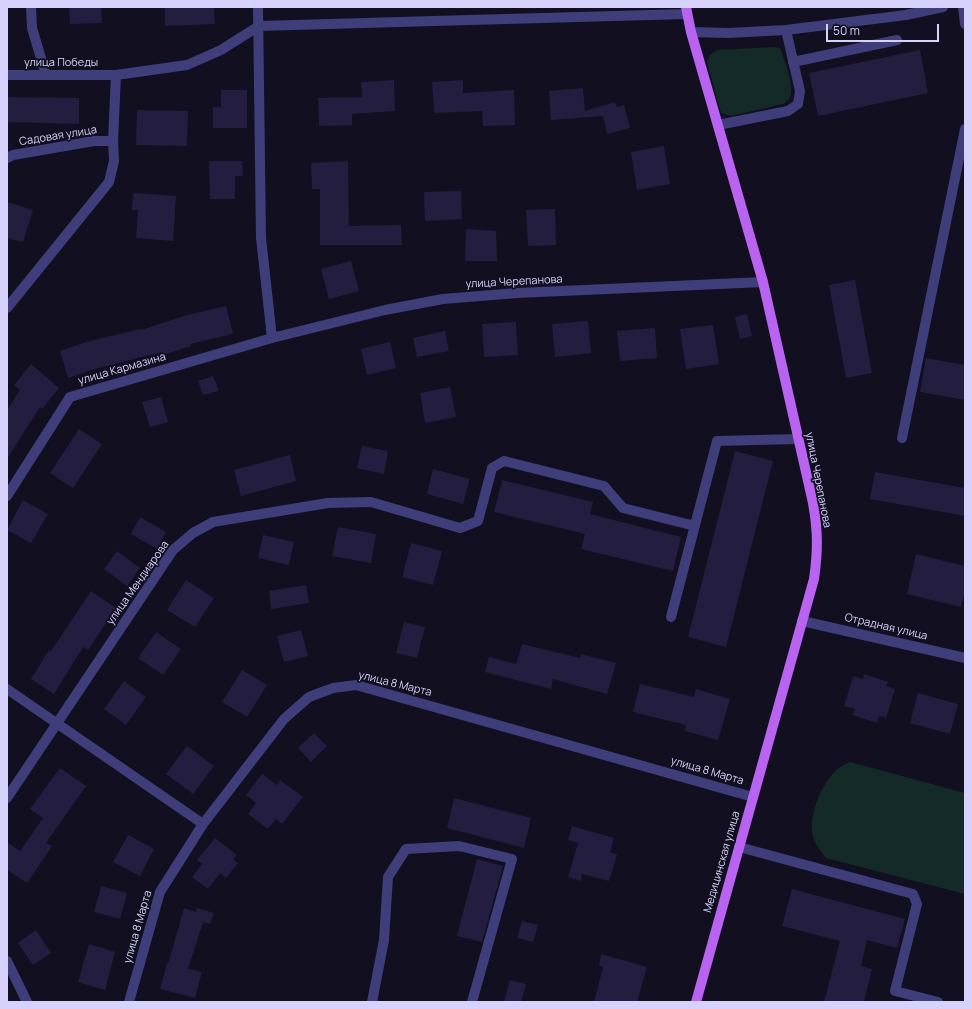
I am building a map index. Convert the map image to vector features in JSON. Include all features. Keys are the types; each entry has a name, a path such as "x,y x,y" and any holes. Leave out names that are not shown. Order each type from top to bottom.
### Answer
{"main road":[{"name":"улица Черепанова","path":"687,11 691,32 762,282 815,516 818,541 814,579 772,729"},
{"name":"Медицинская улица","path":"696,1002 772,729"}],"street":[{"path":"31,7 32,28 46,75"},
{"path":"258,7 261,238 272,338"},
{"path":"691,32 728,33 786,30 905,11 943,7"},
{"path":"963,7 965,24"},
{"path":"259,26 687,11"},
{"name":"улица Победы","path":"7,75 116,75 187,65 221,50 259,26"},
{"path":"718,125 788,111 798,104 800,91 786,30"},
{"path":"793,62 897,40"},
{"path":"7,308 109,182 114,161 113,141 116,75"},
{"path":"902,438 965,129"},
{"name":"Садовая улица","path":"7,158 13,155 94,141 113,141"},
{"name":"улица Черепанова","path":"272,338 385,310 443,299 762,282"},
{"name":"улица Кармазина","path":"7,496 70,397 272,338"},
{"path":"671,617 717,441 798,439"},
{"name":"улица Мендиарова","path":"7,798 173,550 193,533 213,522 328,503 371,502 460,528 478,521 492,468 504,461 604,486 623,508 695,526"},
{"name":"Отрадная улица","path":"802,621 965,658"},
{"name":"улица 8 Марта","path":"129,1002 160,892 203,824 284,718 309,697 333,688 356,685 753,797"},
{"path":"7,689 203,824"},
{"path":"372,1002 384,940 388,877 406,849 459,846 512,860 472,1002"},
{"path":"739,847 913,894 917,904 895,991 938,1002"},
{"path":"7,961 26,1002"}],"green space":[{"path":"780,48 788,71 791,84 791,94 789,99 783,104 731,116 721,113 707,62 710,55 717,50"},
{"path":"850,762 965,793 965,894 826,858 814,839 812,821 814,811 817,801 827,782 840,767"}],"building":[{"path":"69,7 101,7 102,23 70,24"},
{"path":"165,7 214,7 215,24 165,26"},
{"path":"920,50 928,93 818,116 809,73"},
{"path":"394,80 395,111 352,114 352,125 319,126 318,98 362,97 361,82"},
{"path":"463,80 463,93 514,90 515,125 483,126 482,111 434,113 432,82"},
{"path":"583,88 585,111 615,102 617,107 624,105 630,128 607,134 603,116 551,120 549,91"},
{"path":"221,90 247,90 247,128 213,128 213,107 221,107"},
{"path":"7,97 79,98 79,124 7,122"},
{"path":"137,110 188,111 187,146 136,145"},
{"path":"664,146 670,184 637,190 631,152"},
{"path":"209,161 242,161 243,176 235,176 235,199 210,199"},
{"path":"348,161 349,226 401,225 402,245 320,245 320,189 312,189 311,163"},
{"path":"461,191 462,219 425,221 424,192"},
{"path":"133,193 176,196 173,241 136,238 138,210 132,210"},
{"path":"7,202 33,210 23,242 7,238"},
{"path":"555,209 556,245 528,246 526,210"},
{"path":"466,229 496,231 497,261 465,261"},
{"path":"351,261 359,291 329,299 321,269"},
{"path":"855,280 872,373 846,378 829,285"},
{"path":"226,306 233,334 190,344 191,346 163,355 162,352 95,369 68,378 60,351 86,342 141,330 187,315"},
{"path":"747,314 752,336 740,339 735,317"},
{"path":"588,321 591,353 555,357 552,324"},
{"path":"516,322 518,355 484,357 482,324"},
{"path":"713,325 719,364 686,369 680,329"},
{"path":"655,328 657,358 620,361 617,331"},
{"path":"445,331 449,351 417,357 413,338"},
{"path":"390,342 396,368 367,375 361,349"},
{"path":"926,358 965,365 965,400 920,392"},
{"path":"31,364 59,388 42,409 40,407 7,459 7,410 20,390 14,385"},
{"path":"213,376 219,391 203,395 198,381"},
{"path":"450,387 456,417 425,423 420,393"},
{"path":"161,397 168,422 150,427 142,402"},
{"path":"79,429 102,444 73,488 50,473"},
{"path":"362,446 388,451 384,474 357,468"},
{"path":"735,451 773,461 726,647 688,637"},
{"path":"290,455 296,481 241,496 234,470"},
{"path":"433,469 470,479 463,504 427,494"},
{"path":"875,472 965,488 965,516 870,499"},
{"path":"502,480 593,502 590,514 681,537 673,571 581,549 585,534 494,512"},
{"path":"23,500 48,514 31,543 7,530"},
{"path":"140,517 166,532 157,549 131,534"},
{"path":"338,527 376,534 371,563 332,556"},
{"path":"263,535 294,542 289,565 258,558"},
{"path":"411,543 442,551 433,585 402,577"},
{"path":"117,551 140,568 127,586 104,569"},
{"path":"916,554 965,566 965,591 961,607 907,594"},
{"path":"186,580 214,598 195,627 167,610"},
{"path":"306,585 309,603 271,609 269,591"},
{"path":"91,591 116,608 88,650 83,647 54,694 31,679 49,650 51,651"},
{"path":"404,622 425,627 417,658 396,653"},
{"path":"301,630 308,656 284,662 277,636"},
{"path":"156,632 181,649 163,675 138,658"},
{"path":"522,644 580,658 581,654 616,663 607,694 553,679 551,689 485,672 489,657 516,664"},
{"path":"242,670 267,685 247,717 222,702"},
{"path":"864,674 888,682 886,686 895,689 886,718 879,716 877,723 852,715 855,709 844,706 853,676 863,679"},
{"path":"124,681 146,697 126,725 104,709"},
{"path":"640,684 694,697 696,689 730,699 718,740 685,731 686,725 633,712"},
{"path":"918,693 958,704 950,734 910,723"},
{"path":"314,733 327,746 311,762 298,748"},
{"path":"187,746 214,766 193,794 166,774"},
{"path":"60,768 86,786 46,843 52,846 27,883 7,870 7,842 20,851 43,818 30,809"},
{"path":"262,774 277,785 280,780 303,797 282,824 276,819 268,829 248,814 256,803 246,795"},
{"path":"454,798 531,818 524,848 447,828"},
{"path":"572,826 614,838 610,852 617,855 609,881 582,874 581,881 568,877 578,843 568,840"},
{"path":"128,835 154,849 140,876 113,862"},
{"path":"215,838 237,855 233,859 238,863 226,878 220,873 208,889 192,877 202,864 197,860"},
{"path":"477,859 503,866 482,942 457,936"},
{"path":"101,886 127,893 120,919 94,912"},
{"path":"792,889 905,919 897,948 867,940 861,966 872,969 864,1002 824,1002 840,941 782,926"},
{"path":"184,908 196,912 197,908 214,913 210,924 203,922 188,969 202,972 195,998 160,989"},
{"path":"522,921 538,925 533,942 517,938"},
{"path":"36,930 51,953 33,965 18,943"},
{"path":"89,944 115,952 105,990 78,982"},
{"path":"601,954 647,967 637,1002 594,1002 603,967 599,965"},
{"path":"510,980 526,984 521,1002 504,1002"}]}
